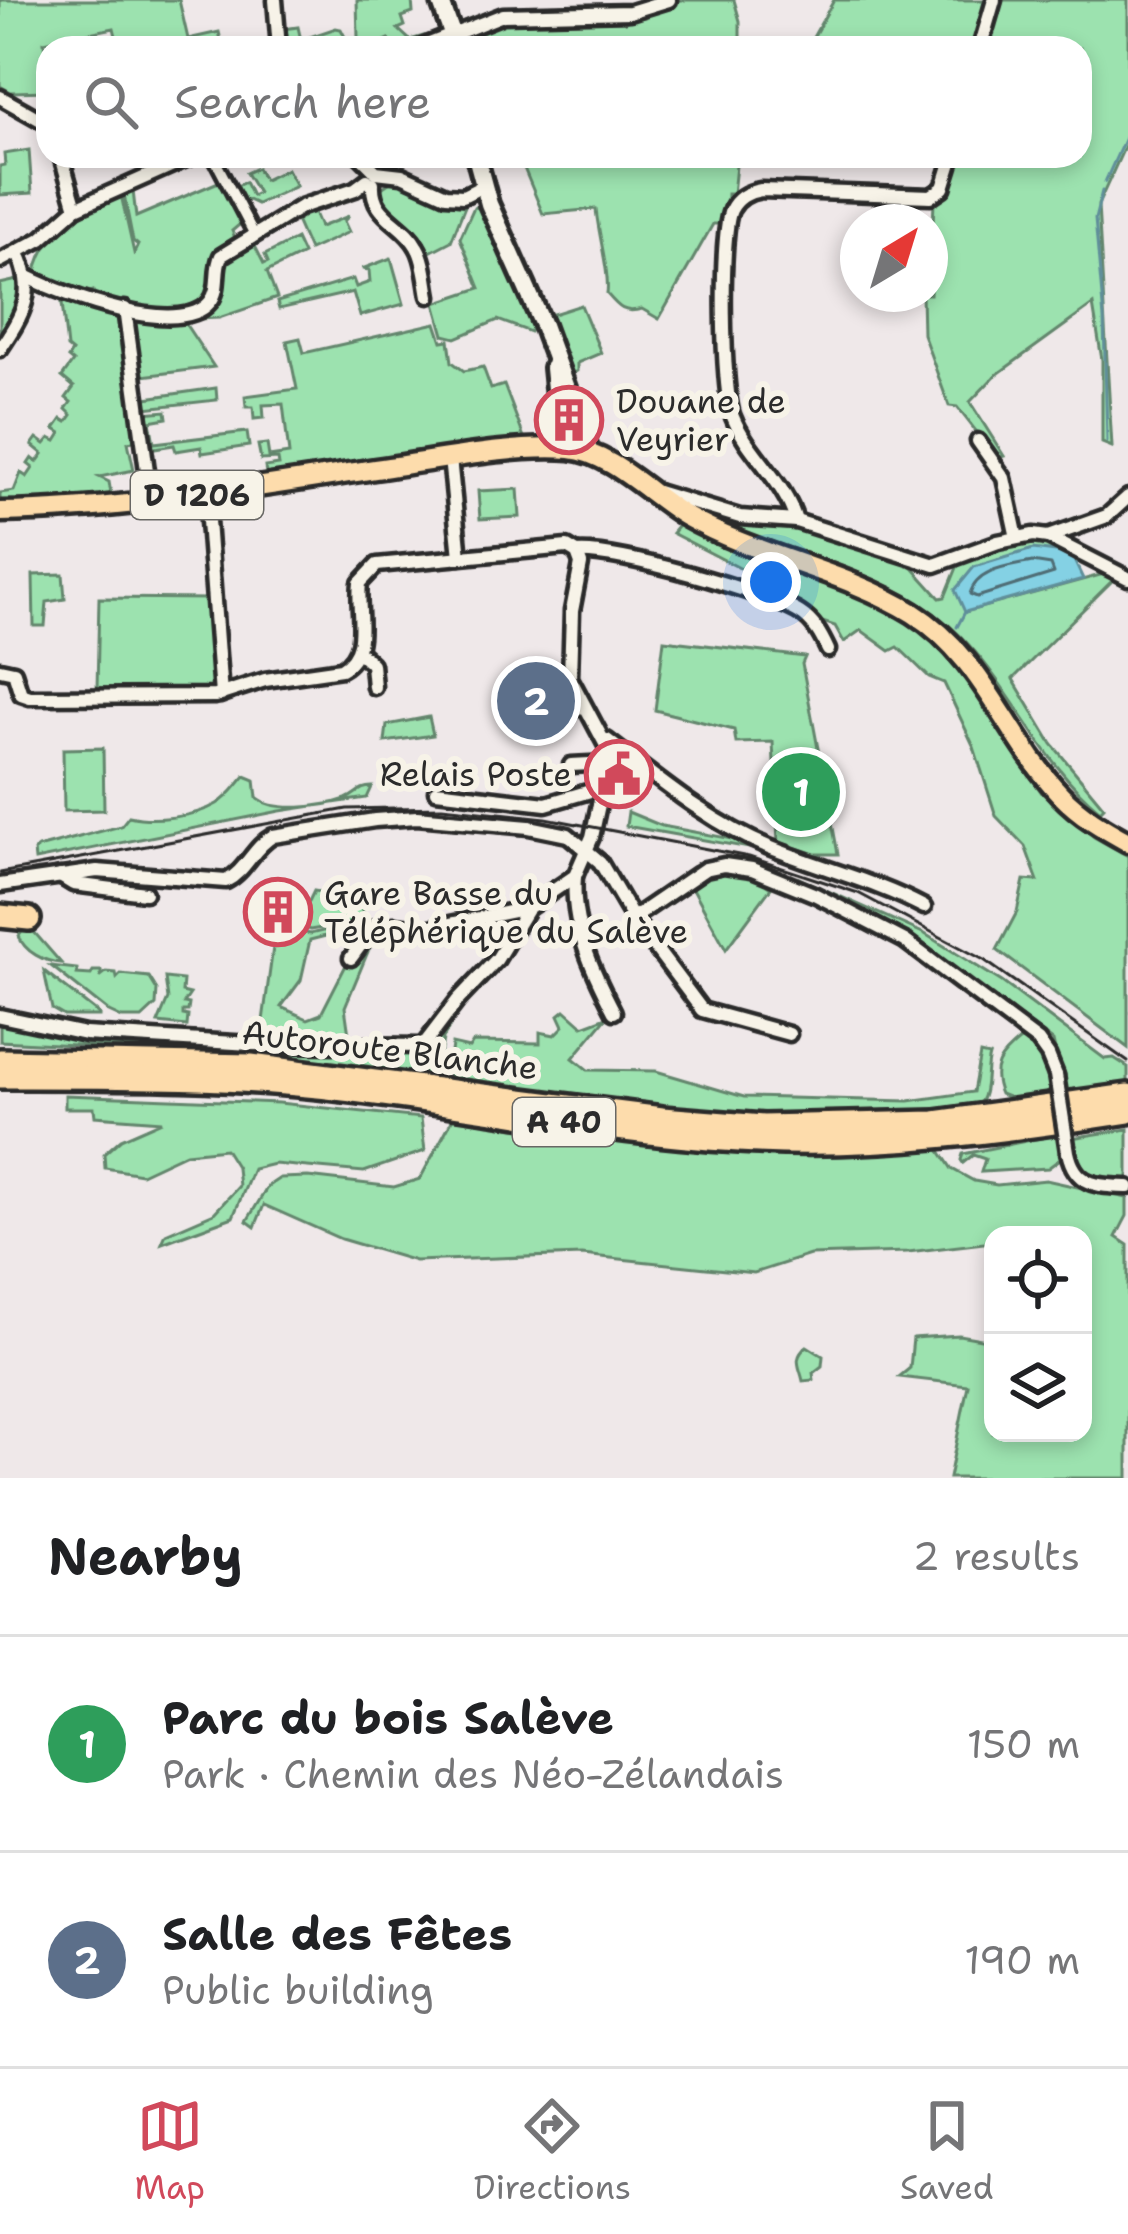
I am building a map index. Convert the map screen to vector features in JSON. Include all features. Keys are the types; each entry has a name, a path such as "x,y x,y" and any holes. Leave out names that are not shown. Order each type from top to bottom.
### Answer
{"highway":[{"path":"0,916 28,919"},
{"path":"0,1048 147,1060"},
{"name":"Autoroute Blanche","path":"0,1060 147,1060 303,1069 620,1113 763,1126 935,1122 1128,1095"},
{"name":"Autoroute Blanche","path":"0,1077 172,1077 299,1085 651,1133 760,1142 850,1144 938,1138 1128,1112"}],"main road":[{"path":"440,0 454,36"},
{"path":"479,168 538,314 577,452 709,528 870,591 930,625 968,661 1061,795 1128,842"},
{"path":"552,356 576,409 577,452"},
{"name":"D 1206","path":"0,512 89,508 206,494 450,458 577,452"}],"street":[{"path":"275,0 278,36"},
{"path":"463,36 503,15 630,12 669,0"},
{"path":"984,36 994,0"},
{"path":"0,97 36,117"},
{"path":"64,168 76,208"},
{"path":"0,261 41,239 76,208 166,168"},
{"path":"219,168 254,234"},
{"path":"368,168 382,212 418,247 429,296"},
{"path":"796,521 786,498 740,433 726,393 726,260 731,210 742,197 760,190 929,197 944,188 950,168"},
{"path":"28,278 59,292 158,317 190,314 214,295 218,259 318,200 355,188 373,176 403,175 452,196 467,195 483,186"},
{"path":"0,349 24,307 28,278 18,253"},
{"path":"125,309 148,478"},
{"path":"978,441 1004,478 1018,538"},
{"path":"450,458 460,556"},
{"path":"645,490 740,517 796,521 935,565 1018,538 1048,537 1107,516 1128,497"},
{"path":"206,494 221,695"},
{"path":"1048,537 1128,578"},
{"path":"0,669 14,673 20,692 30,697 221,695 266,680 341,669 359,652 359,588 368,571 385,564 563,547 676,571 781,603 808,619 828,650"},
{"path":"577,553 581,564 569,669 582,703 606,740 682,798 766,846 924,908"},
{"path":"359,652 372,664 374,687"},
{"path":"514,719 582,703"},
{"path":"606,740 609,763 575,876 573,900 579,928 614,1012"},
{"path":"571,764 609,763"},
{"path":"436,791 546,804 604,787"},
{"path":"0,885 103,871 226,881 273,836 392,818 547,830 568,835 600,862 633,918 702,1010 789,1034"},
{"path":"633,918 712,866 730,865 770,876 905,940 1038,1042 1056,1075 1072,1170 1082,1180 1128,1187"},
{"path":"60,875 74,884 145,892"},
{"path":"351,958 374,928 426,929 528,908 575,876"},
{"path":"0,1016 85,1034 419,1048 497,959 528,908"}],"green space":[{"path":"0,0 179,0 187,36 116,36 114,28 74,36 36,36 36,91 11,92 0,86"},
{"path":"357,0 412,0 413,13 402,17 405,26 398,29 406,36 358,36"},
{"path":"677,0 734,0 740,36 463,36 470,35 472,28 503,18 622,16 625,22"},
{"path":"834,0 989,0 980,36 814,36"},
{"path":"997,0 1128,0 1128,139 1098,205 1112,447 1102,443 1102,360 1093,305 995,376 970,402 1004,456 997,458 957,407 949,406 923,334 922,312 948,312 948,204 934,202 948,188 955,168 1092,168 1092,36 987,36"},
{"path":"298,27 300,36 284,36 283,29"},
{"path":"336,28 344,36 313,36"},
{"path":"29,150 32,193 0,195 4,154"},
{"path":"257,168 264,180 287,169 296,186 257,204 248,200 241,204 226,175 230,173 237,186 245,182 252,196 258,193 246,173"},
{"path":"524,168 736,168 733,194 727,194 726,224 713,224 659,319 642,309 622,309 607,294 596,209 543,214"},
{"path":"395,179 444,203 465,206 451,241 424,255 380,200 380,189"},
{"path":"223,180 245,220 232,231 237,242 215,257 211,295 195,304 167,311 139,309 94,296 93,291 85,294 36,273 56,234 94,208 121,195 134,253 138,245 133,241 124,195 133,191 136,217"},
{"path":"311,206 320,227 349,216 344,221 349,232 309,250 294,216"},
{"path":"474,207 479,208 534,325 530,332 498,320 456,338 444,335 435,303 480,288 460,238"},
{"path":"296,239 303,254 267,272 277,298 219,318 198,319 220,303 225,270 237,251 247,244 250,249 255,246 264,264 268,262 265,255"},
{"path":"391,258 404,304 360,316 353,292 279,309 277,302 353,279 356,287 370,282 369,270 362,269"},
{"path":"22,279 18,304 0,341 0,284"},
{"path":"66,299 118,312 138,440 128,442 134,470 99,477 109,482 112,500 0,506 0,493 14,491 21,473 27,477 33,468 28,464 32,458 37,462 43,454 32,445 37,438 45,444 50,438 56,441 61,433 55,429 72,415 66,409 71,402 66,398 74,387 62,377 73,362 68,358 72,352 67,348 62,303"},
{"path":"581,305 601,353 577,363 572,374 550,315"},
{"path":"128,319 184,322 214,367 134,377"},
{"path":"436,323 442,341 449,340 452,362 464,371 483,367 491,389 504,385 525,440 266,474 265,467 279,465 278,459 261,460 258,445 267,444 269,457 289,454 283,404 263,405 264,418 254,419 245,396 297,389 287,341 300,338 304,353"},
{"path":"216,388 217,400 145,408 139,399"},
{"path":"166,411 167,418 150,421 154,443 247,432 249,446 202,453 201,447 176,451 174,445 148,449 142,413"},
{"path":"518,489 520,517 480,519 478,491"},
{"path":"711,514 804,525 905,559 940,598 945,597 958,565 984,552 1025,544 1054,546 1071,554 1032,550 965,612 1111,572 1118,575 1013,679 1052,744 1104,807 1100,811 1062,773 985,664 944,621 887,585 728,526"},
{"path":"681,522 878,602 931,633 974,679 1042,793 1094,837 1128,856 1128,1048 997,950 1017,912 1024,880 1038,881 1025,846 996,816 974,747 944,683 929,677 898,647 890,651 861,630 844,642 835,626 819,621 786,592 672,533"},
{"path":"63,574 65,599 47,602 45,626 34,626 33,575"},
{"path":"99,598 212,599 216,685 211,689 97,690"},
{"path":"664,640 805,657 802,664 838,854 815,854 778,842 773,742 736,743 734,730 655,710"},
{"path":"429,717 433,735 385,742 387,725"},
{"path":"103,748 104,810 64,811 63,749"},
{"path":"245,776 255,780 257,798 265,803 312,806 35,860 38,848 121,826 129,816 174,817 208,808"},
{"path":"372,787 367,798 326,804 346,799"},
{"path":"628,812 662,826 748,842 749,848 626,826"},
{"path":"735,871 771,888 726,949 691,885 708,874"},
{"path":"799,878 925,934 1002,982 1105,1059 1114,1058 1128,1067 1128,1086 1065,1096 1053,1041 914,939 797,882"},
{"path":"314,891 362,899 362,921 310,930 297,926"},
{"path":"357,923 365,926 310,940 301,980 281,1007 308,1019 321,1014 346,965 371,935 345,1007 349,1035 421,1042 260,1040 256,1030 263,1021 274,940 285,943 291,929 310,934"},
{"path":"24,929 34,932 61,963 30,951 19,936"},
{"path":"51,966 77,969 77,974 101,971 101,976 116,973 117,978 121,974 149,977 157,990 156,1005 142,1018 122,1018"},
{"path":"44,971 99,1016 64,1016 52,1009"},
{"path":"165,978 183,980 182,992 190,994 184,1003 189,1004 188,1011 183,1011 187,1026 158,1023 168,999"},
{"path":"458,1009 443,1039 436,1077 227,1053 0,1041 0,1022 86,1040 418,1053 433,1044"},
{"path":"565,1010 583,1026 607,1017 573,1058 588,1070 656,1071 744,1097 909,1101 973,1092 980,1054 989,1056 985,1091 976,1104 947,1111 791,1115 621,1102 448,1078 452,1044 469,1048 473,1042 540,1043 540,1032 555,1035 564,1026 559,1015"},
{"path":"1020,1040 1041,1053 1054,1094 1010,1098 1000,1094 998,1063"},
{"path":"65,1095 279,1103 421,1118 425,1151 364,1172 274,1164 253,1169 233,1217 162,1243 166,1234 214,1213 239,1186 237,1168 225,1149 186,1153 141,1174 105,1168 104,1154 121,1139 162,1121 95,1116 94,1108 65,1108"},
{"path":"453,1118 533,1131 756,1153 938,1148 952,1169 974,1181 997,1185 1046,1180 1127,1198 1127,1216 1116,1237 1128,1245 1128,1478 949,1478 968,1385 899,1377 910,1368 913,1338 959,1335 984,1340 984,1442 1092,1442 1092,1226 984,1226 984,1243 908,1252 810,1255 754,1273 582,1255 415,1261 341,1239 264,1205 255,1227 247,1221 268,1186 280,1178 394,1187 420,1179"},
{"path":"1128,1129 1128,1181 1085,1176 1074,1157 1071,1138"},
{"path":"1060,1134 1064,1156 1048,1168 981,1172 985,1159 973,1155 961,1160 963,1154"},
{"path":"807,1346 823,1356 822,1366 813,1373 814,1380 803,1381 798,1359"}],"water":[{"path":"1033,549 1071,554 1083,579 965,612 955,590 974,567"}],"waterway":[{"path":"1105,182 1128,131"},
{"path":"1102,191 1095,219 1104,319 1107,442"},
{"path":"957,627 965,612"}],"railway":[{"path":"0,873 347,809 442,807 546,818 749,857 858,893 984,960 1128,1062"}],"place":[{"name":"Douane de Veyrier","path":"569,420"},
{"name":"Salle des Fêtes","path":"536,701"},
{"name":"Relais Poste","path":"619,774"},
{"name":"Parc du bois Salève","path":"801,792"},
{"name":"Gare Basse du Téléphérique du Salève","path":"278,912"}]}
